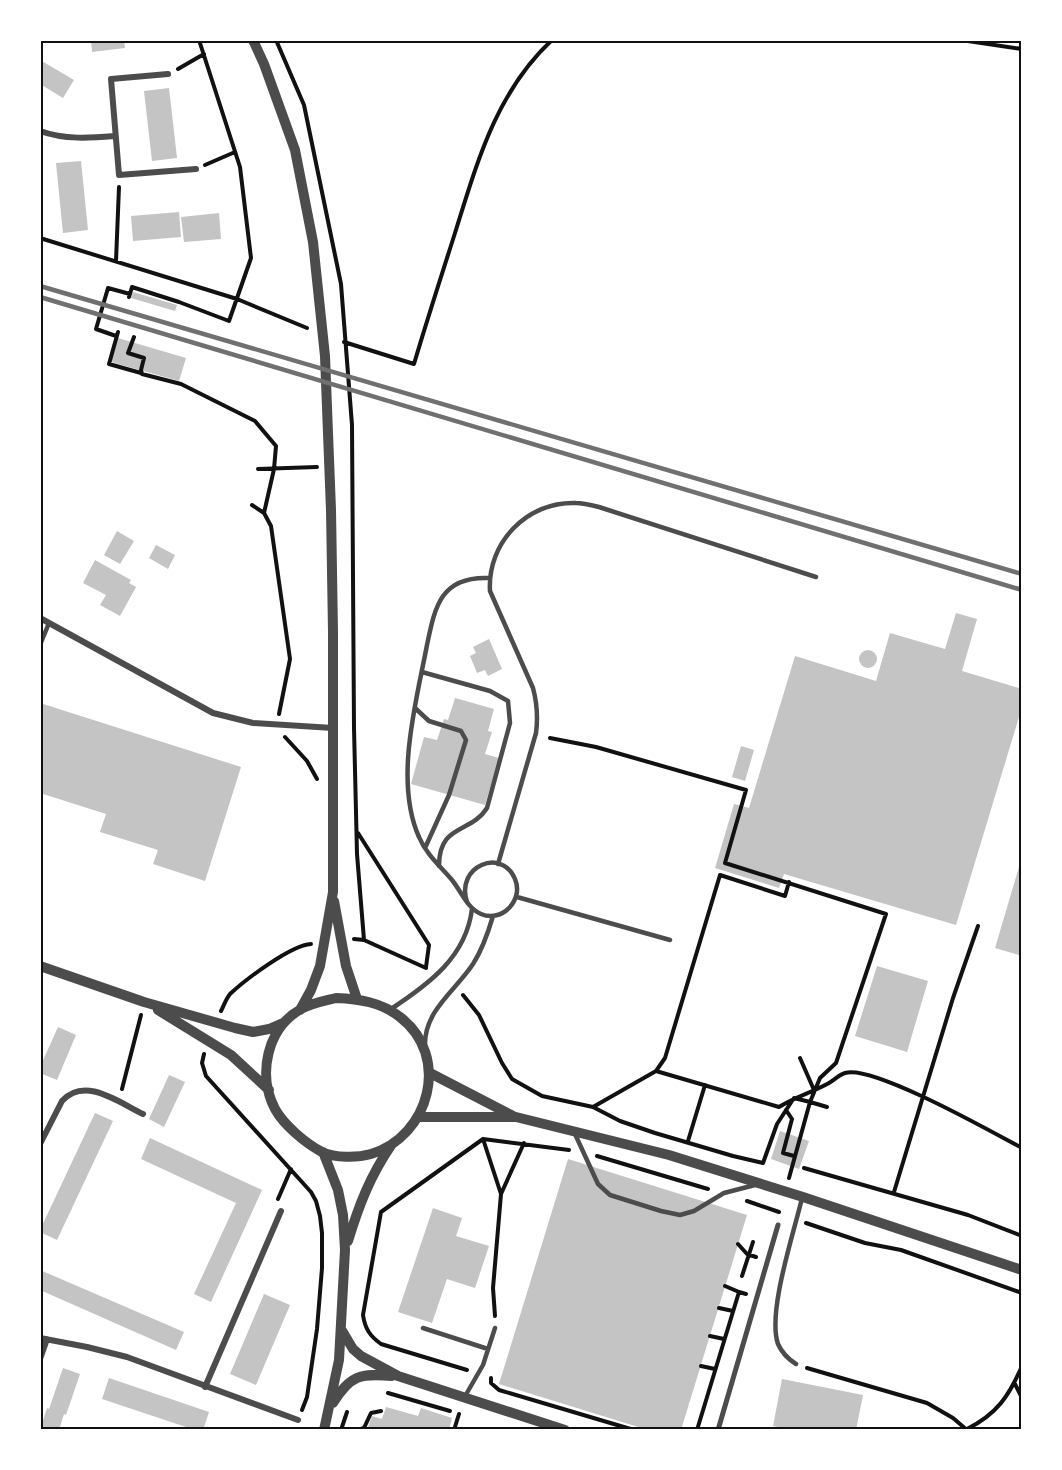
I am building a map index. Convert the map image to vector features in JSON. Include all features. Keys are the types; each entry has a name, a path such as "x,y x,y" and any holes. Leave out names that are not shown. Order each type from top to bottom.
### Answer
{"street":[{"path":"254,40 295,150 314,250 325,356 330,467 333,632 333,892 346,966 357,999"},
{"path":"168,74 111,79 119,175 196,169"},
{"path":"40,131 79,138 116,136"},
{"path":"40,618 213,713 253,723 333,728"},
{"path":"300,1010 320,966 333,892"},
{"path":"40,966 144,1002 235,1029 253,1032 284,1023 300,1010 336,998 357,999 376,1004 400,1017 414,1031 425,1049 430,1073 427,1096 418,1117 407,1132 392,1144 370,1154 347,1157 323,1152 285,1122 275,1108 266,1069 269,1051 284,1023"},
{"path":"144,1002 231,1054 269,1090"},
{"path":"430,1073 516,1118"},
{"path":"40,1144 62,1101 73,1093 93,1091 142,1114"},
{"path":"418,1117 516,1118 669,1155 1022,1270"},
{"path":"345,1250 361,1198 376,1167 392,1144"},
{"path":"323,1152 338,1190 343,1215 345,1250 339,1360 324,1430"},
{"path":"205,1386 281,1211"},
{"path":"718,1430 778,1225"},
{"path":"341,1329 352,1349 398,1376 565,1430"},
{"path":"40,1359 44,1339 117,1354 298,1420"},
{"path":"329,1410 345,1386 358,1377 368,1374 398,1376"}],"lane":[{"path":"498,864 536,734 537,721 533,688 490,591 489,578 501,540 514,525 548,507 575,503 599,507 816,577"},
{"path":"467,902 464,885 473,869 489,863 498,864 506,867 516,880 517,897 508,910 493,916 485,916 472,909 467,902 452,880 425,848 412,820 408,761 422,672 435,610 444,591 462,581 478,577 489,578"},
{"path":"40,645 49,623"},
{"path":"422,672 490,691 508,701 510,723 487,808 482,816 446,838 439,852 439,866"},
{"path":"416,708 429,720 461,731 466,740 449,795 425,848"},
{"path":"517,897 670,940"},
{"path":"388,1010 423,987 448,964 464,939 472,909"},
{"path":"425,1049 428,1024 437,1008 473,963 483,946 493,916"},
{"path":"574,1132 598,1184 610,1195 661,1211 680,1215 694,1211 724,1193 761,1184"},
{"path":"796,1364 785,1357 778,1344 775,1310 803,1197"},
{"path":"423,1328 488,1348"},
{"path":"464,1398 478,1373 495,1328"}],"path":[{"path":"199,40 240,167 251,258 229,321 132,287 130,296 108,288 96,329 117,334 109,364 181,384 255,421 276,446 274,469 264,513"},
{"path":"342,341 414,364 473,173 499,110 536,55 552,40"},
{"path":"961,40 1022,49"},
{"path":"168,74 204,54"},
{"path":"196,169 235,152"},
{"path":"116,261 119,175"},
{"path":"40,238 237,298 313,330"},
{"path":"336,258 341,284 352,425"},
{"path":"134,337 128,353 144,358 142,374"},
{"path":"258,469 330,467"},
{"path":"550,738 596,747 746,790 724,863 886,914 836,1063 820,1078 814,1090 800,1138"},
{"path":"356,831 429,945 426,967 364,940"},
{"path":"593,1107 656,1071 669,1047 720,875 785,896 789,882"},
{"path":"894,1192 953,998 978,926"},
{"path":"469,1000 512,1079 542,1096 593,1107 620,1121 655,1133 763,1163 777,1124 794,1098"},
{"path":"118,1102 144,1002"},
{"path":"800,1058 814,1090"},
{"path":"656,1071 779,1107 845,1073 862,1072 924,1097 1022,1148"},
{"path":"688,1141 705,1084"},
{"path":"794,1098 827,1107"},
{"path":"786,1110 792,1119 783,1153 794,1156"},
{"path":"483,1139 381,1212 363,1315 364,1328 381,1344 491,1377 491,1383 499,1390 634,1430"},
{"path":"501,1194 524,1143"},
{"path":"804,1168 968,1215 1022,1236"},
{"path":"281,1211 274,1208 291,1170"},
{"path":"742,1276 753,1242"},
{"path":"738,1244 749,1255 769,1261"},
{"path":"725,1286 758,1297"},
{"path":"697,1430 739,1292"},
{"path":"718,1308 733,1311"},
{"path":"710,1336 724,1339"},
{"path":"796,1364 927,1403 967,1429 985,1420 1002,1401 1022,1366"},
{"path":"701,1366 715,1369"},
{"path":"1014,1383 1022,1398"},
{"path":"381,1390 470,1417"},
{"path":"342,1430 348,1408"},
{"path":"358,1430 364,1428 371,1413 381,1411"},
{"path":"454,1430 459,1414"}],"building":[{"path":"91,40 124,40 125,48 92,52"},
{"path":"40,60 74,80 63,98 40,84"},
{"path":"169,88 177,158 152,161 144,91"},
{"path":"81,161 88,230 63,233 56,163"},
{"path":"179,212 181,237 133,241 131,216"},
{"path":"219,213 221,239 184,242 181,217"},
{"path":"133,292 177,305 175,311 131,298"},
{"path":"118,338 186,358 179,381 111,362"},
{"path":"117,531 134,541 120,564 104,555"},
{"path":"156,545 175,555 168,569 149,558"},
{"path":"95,560 131,580 129,583 136,587 120,616 100,605 106,595 83,583"},
{"path":"956,613 977,619 962,671 1022,689 1022,707 956,925 784,874 779,888 715,868 734,804 749,808 795,656 876,681 890,633 945,649"},
{"path":"489,639 502,669 488,676 485,670 477,673 470,656 476,653 473,647"},
{"path":"868,650 874,653 877,659 874,665 868,668 862,665 859,659 862,653"},
{"path":"455,698 494,709 488,731 492,732 485,754 499,758 485,805 411,784 424,737 437,740 444,719 448,720"},
{"path":"40,703 241,767 205,881 153,864 158,850 100,832 106,814 40,793"},
{"path":"741,746 754,750 745,781 732,777"},
{"path":"1022,860 1022,956 995,948"},
{"path":"877,966 928,981 907,1052 855,1036"},
{"path":"58,1027 76,1035 57,1080 40,1073 40,1067"},
{"path":"169,1075 185,1082 164,1127 149,1119"},
{"path":"95,1113 113,1121 57,1240 40,1230"},
{"path":"780,1131 809,1141 799,1169 771,1159"},
{"path":"150,1138 262,1190 211,1302 194,1294 236,1203 141,1159"},
{"path":"568,1159 747,1215 681,1430 648,1430 499,1384"},
{"path":"433,1208 462,1218 456,1236 489,1246 475,1288 447,1279 432,1323 398,1312"},
{"path":"40,1270 184,1332 176,1350 40,1290"},
{"path":"264,1294 290,1305 256,1385 230,1374"},
{"path":"63,1368 80,1374 66,1415 64,1414 59,1430 40,1430 47,1408 49,1409"},
{"path":"109,1378 209,1412 203,1430 195,1430 102,1399"},
{"path":"782,1379 863,1395 856,1430 792,1430 773,1426"},
{"path":"386,1407 418,1416 421,1408 452,1418 449,1430 367,1430 372,1416 382,1419"}],"railway":[{"path":"40,286 1022,574"},
{"path":"40,297 1022,590"}]}
